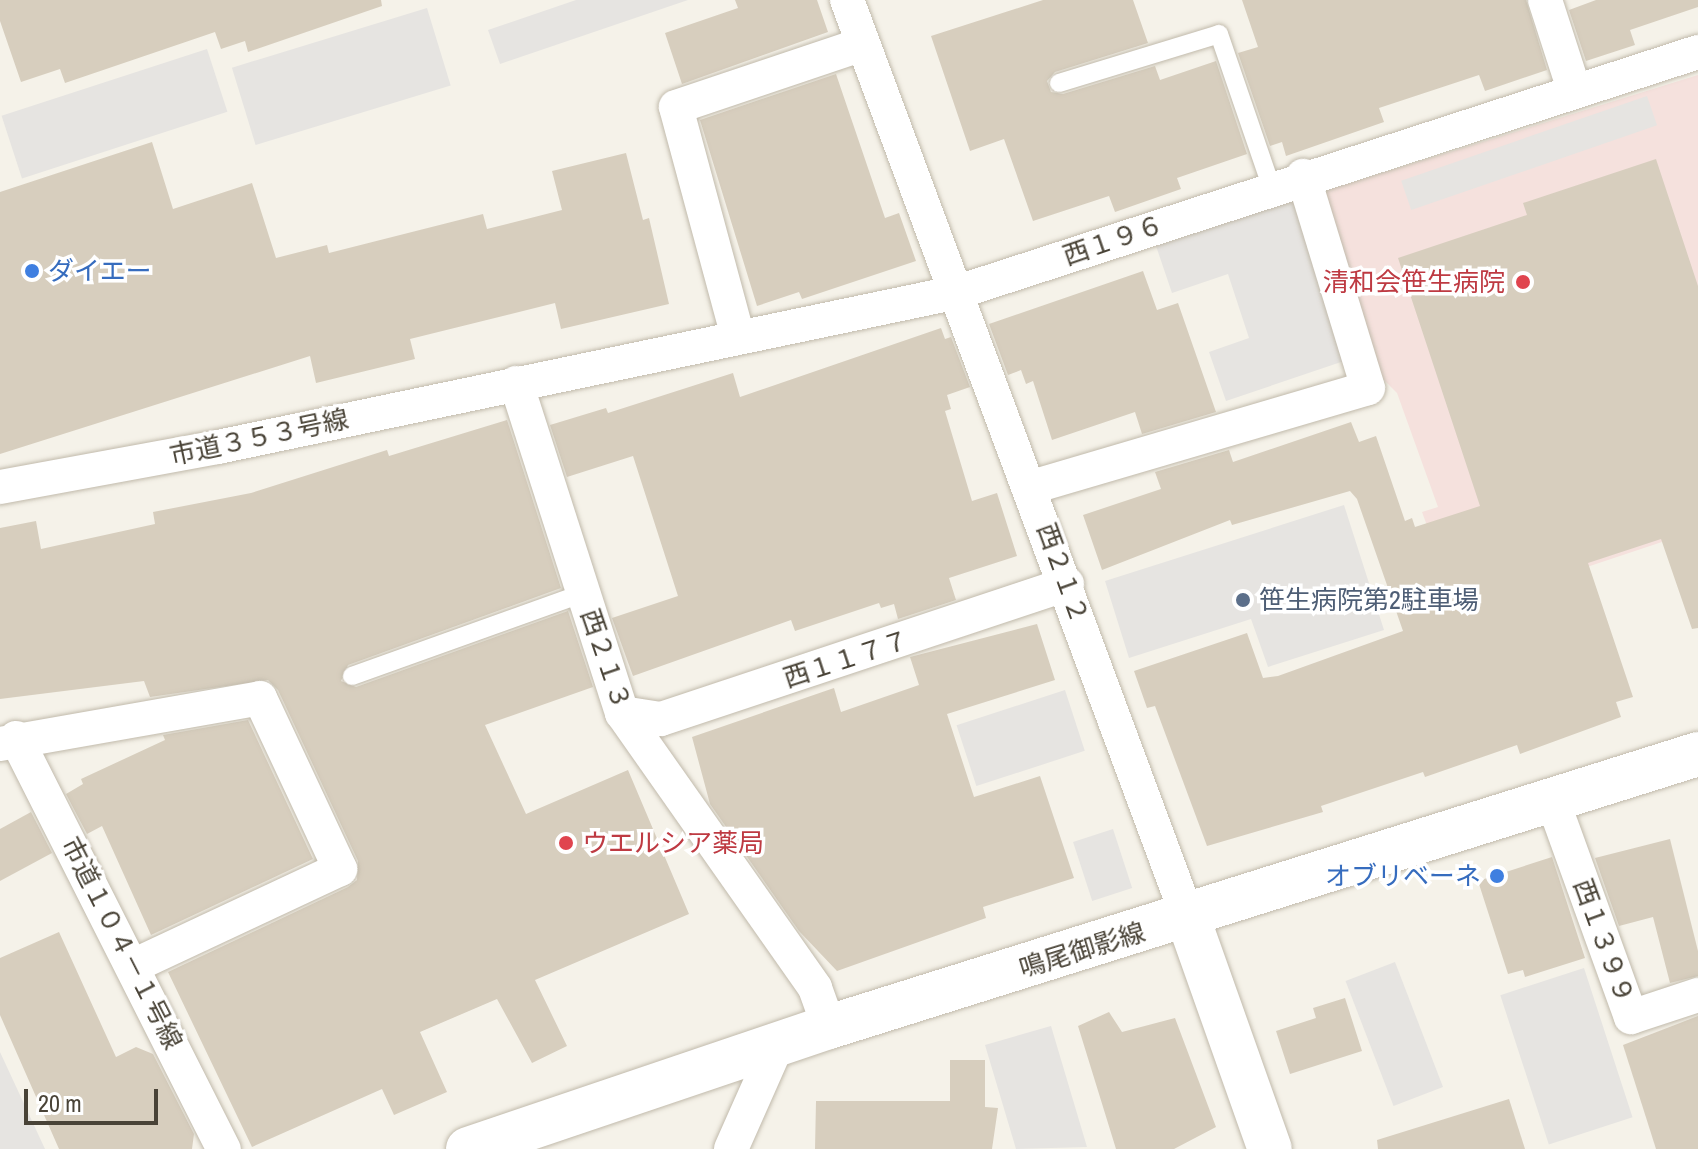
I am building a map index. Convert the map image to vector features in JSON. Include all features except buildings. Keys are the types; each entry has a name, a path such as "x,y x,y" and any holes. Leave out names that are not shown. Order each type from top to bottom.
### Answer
{"street":[{"name":"西２１２","path":"847,0 1032,487 1270,1149"},
{"path":"1545,0 1574,90"},
{"path":"738,337 676,107 863,44"},
{"name":"西１９６","path":"516,383 958,292 1287,181 1698,52"},
{"path":"1032,487 1368,388 1287,181"},
{"name":"市道３５３号線","path":"0,487 516,383"},
{"name":"西２１３","path":"516,383 622,713 815,988 829,1027"},
{"name":"西１１７７","path":"622,713 661,719 1067,584"},
{"path":"8,741 260,698 340,869 135,965"},
{"name":"市道１０４－１号線","path":"8,741 135,965 224,1149"},
{"name":"鳴尾御影線","path":"468,1149 829,1027 1188,918 1698,754"},
{"name":"西１３９９","path":"1552,799 1631,1017 1698,995"},
{"path":"731,1149 777,1045"}],"lane":[{"path":"1059,83 1219,34 1287,181"},
{"path":"352,676 584,593"}],"shaded area":[{"path":"576,0 688,0 500,64 488,30"},
{"path":"427,8 451,85 256,145 232,68"},
{"path":"207,49 227,112 22,179 2,116"},
{"name":"清和会笹生病院","path":"1698,75 1698,530 1458,610 1422,512 1438,507 1397,393 1377,373 1321,192"},
{"path":"1647,96 1657,125 1411,210 1401,181"},
{"path":"1293,200 1347,360 1226,401 1209,352 1249,338 1228,274 1172,293 1156,246"},
{"name":"笹生病院第2駐車場","path":"1344,505 1384,630 1268,667 1251,619 1129,658 1105,581"},
{"path":"1065,690 1085,751 976,786 957,725"},
{"path":"1113,829 1132,888 1092,901 1073,842"},
{"path":"1395,962 1443,1087 1394,1106 1346,981"},
{"path":"1584,968 1633,1117 1549,1145 1500,995"},
{"path":"1051,1026 1087,1147 1016,1149 985,1045"},
{"path":"0,1052 45,1149 0,1149"}],"place":[{"name":"ダイエー","path":"32,271"},
{"name":"清和会笹生病院","path":"1523,282"},
{"name":"笹生病院第2駐車場","path":"1243,600"},
{"name":"ウエルシア薬局","path":"566,843"},
{"name":"オブリベーネ","path":"1497,876"}]}
